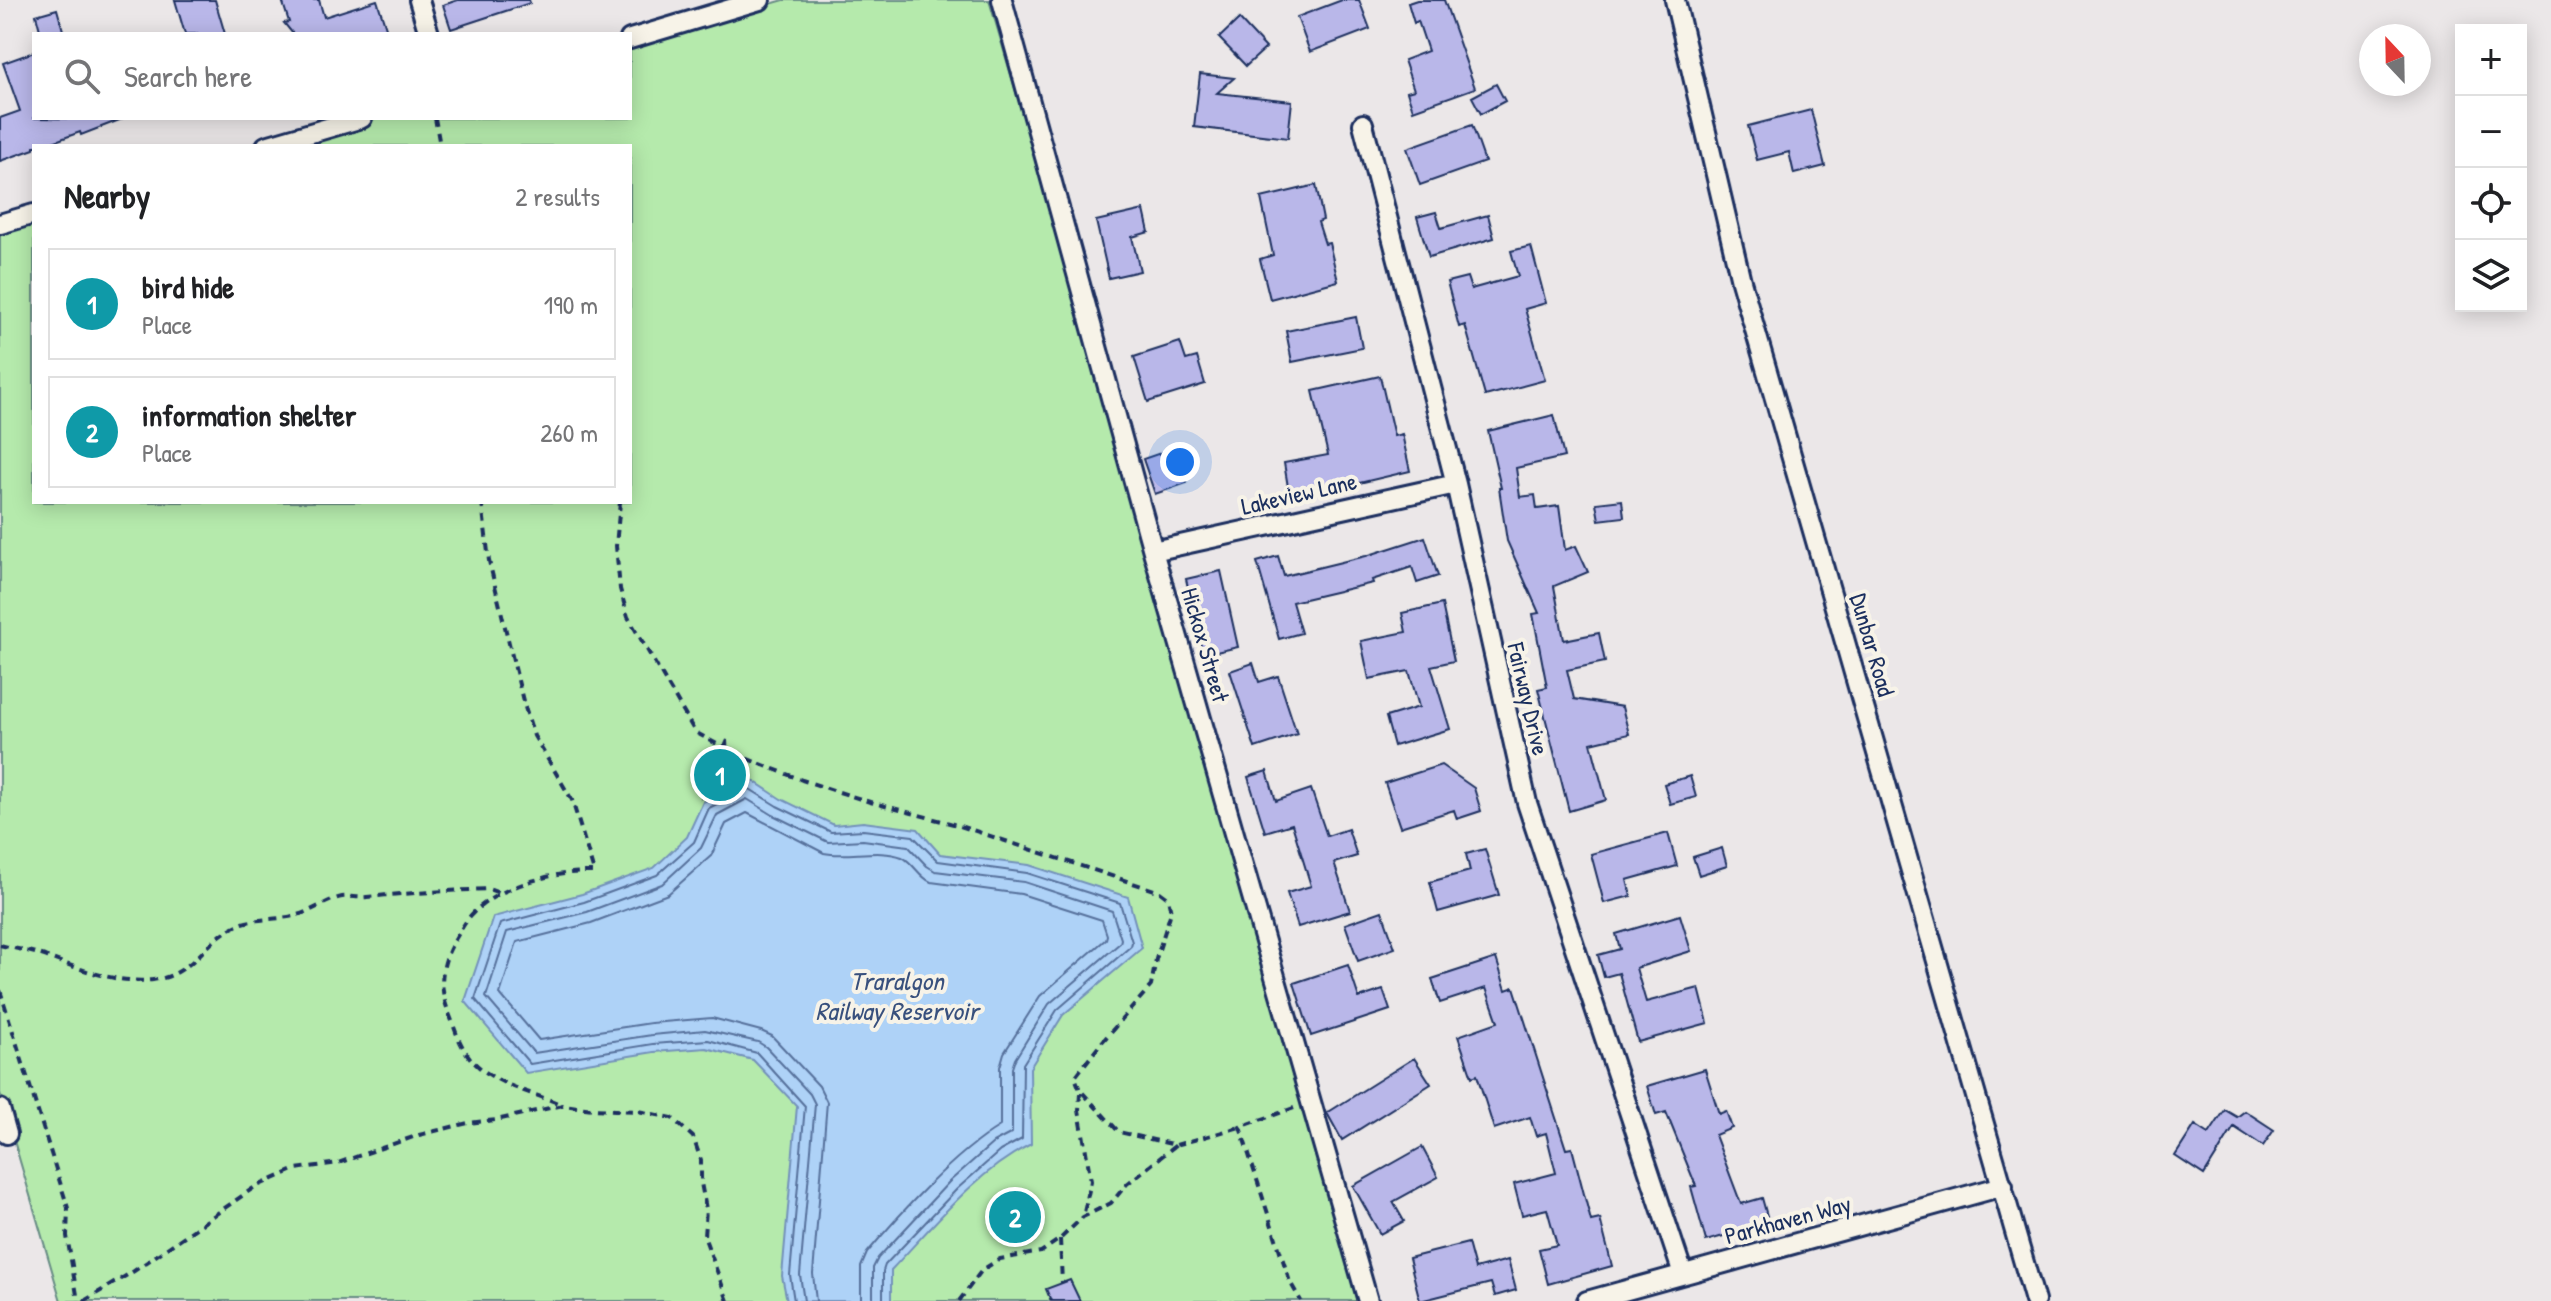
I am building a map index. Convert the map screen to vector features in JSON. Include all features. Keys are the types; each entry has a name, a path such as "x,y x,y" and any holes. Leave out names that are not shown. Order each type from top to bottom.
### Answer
{"street":[{"path":"419,0 428,32"},
{"path":"632,38 760,0"},
{"name":"Hickox Street","path":"1002,0 1153,551 1368,1301"},
{"name":"Dunbar Road","path":"1675,0 1741,281 2035,1301"},
{"path":"273,144 355,120"},
{"name":"Fairway Drive","path":"1363,124 1456,484 1527,803 1683,1274"},
{"path":"0,224 32,215"},
{"name":"Lakeview Lane","path":"1153,551 1456,484"},
{"path":"0,1109 7,1134"},
{"name":"Parkhaven Way","path":"1587,1301 2003,1186"}],"path":[{"path":"435,120 440,144"},
{"path":"482,504 489,561 523,701 534,736 572,800 594,872 571,871 549,876 502,894 474,912 450,947 443,968 443,991 462,1049 496,1080 563,1105 638,1111 672,1118 693,1137 701,1160 706,1209 704,1236 728,1301"},
{"path":"620,504 616,546 620,589 628,617 695,732 735,754 802,780 1094,869 1160,892 1168,898 1171,912 1151,986 1075,1077 1080,1090 1119,1132 1176,1145"},
{"path":"0,945 107,976 152,980 187,969 208,945 232,928 247,922 296,916 342,897 488,889 502,894"},
{"path":"0,990 68,1208 67,1236 78,1301"},
{"path":"1080,1090 1079,1110 1091,1181 1083,1217"},
{"path":"959,1301 982,1270 1000,1259 1041,1252 1083,1217 1111,1203 1127,1184 1176,1145 1311,1102"},
{"path":"84,1301 134,1271 255,1187 296,1169 338,1163 455,1126 563,1105"},
{"path":"1240,1127 1290,1282 1301,1301"},
{"path":"1060,1239 1062,1283"}],"green space":[{"path":"784,0 989,0 1295,1044 1366,1301 61,1301 0,1093 0,227 32,218 32,504 632,504 632,144 286,144 369,120 632,120 632,44"}],"water":[{"name":"Traralgon Railway Reservoir","path":"749,778 781,799 834,825 863,822 918,829 940,854 1029,865 1128,897 1142,948 1063,1015 1030,1068 1031,1144 973,1184 891,1270 891,1301 787,1301 782,1276 797,1106 753,1060 706,1048 654,1052 526,1073 465,1001 493,917 582,894 654,868 687,837 703,802"}],"building":[{"path":"175,0 215,0 224,32 184,32"},
{"path":"282,0 319,0 324,17 377,0 387,32 291,32 284,23 289,22"},
{"path":"458,0 529,0 530,3 451,29 443,5"},
{"path":"1342,0 1359,0 1370,29 1310,52 1297,17"},
{"path":"1444,0 1475,88 1413,110 1407,92 1414,90 1404,60 1428,51 1408,3"},
{"path":"57,9 63,32 40,32 36,15"},
{"path":"1239,19 1266,48 1246,66 1219,38"},
{"path":"32,53 32,120 119,120 81,135 80,132 47,144 32,144 32,150 0,161 0,118 20,111 3,63"},
{"path":"1200,74 1234,78 1217,93 1292,101 1288,138 1194,127"},
{"path":"1496,84 1505,101 1481,114 1472,97"},
{"path":"1811,110 1825,166 1794,174 1789,152 1757,160 1748,126"},
{"path":"1472,125 1485,162 1420,185 1407,148"},
{"path":"1316,185 1323,220 1318,222 1325,244 1329,243 1338,281 1270,299 1260,259 1273,255 1261,198"},
{"path":"1144,210 1149,232 1132,237 1140,271 1109,278 1096,221"},
{"path":"1436,212 1441,228 1488,215 1494,238 1429,257 1417,217"},
{"path":"1531,246 1546,303 1525,309 1545,380 1485,396 1465,325 1459,327 1447,282 1467,277 1471,289 1518,276 1511,251"},
{"path":"1356,317 1362,348 1292,362 1286,331"},
{"path":"1180,342 1186,360 1197,357 1205,384 1148,402 1134,357"},
{"path":"1380,376 1394,436 1402,434 1410,471 1355,484 1289,493 1284,463 1328,455 1313,391"},
{"path":"1554,415 1564,457 1516,468 1520,497 1535,495 1537,509 1559,506 1565,550 1576,546 1588,572 1554,586 1564,640 1599,633 1605,662 1567,670 1574,699 1622,707 1629,734 1591,743 1606,800 1569,811 1538,689 1547,687 1533,614 1539,613 1507,541 1501,488 1488,431"},
{"path":"1175,448 1187,483 1155,494 1143,459"},
{"path":"1622,500 1624,517 1599,520 1596,503"},
{"path":"1425,537 1438,576 1417,583 1412,567 1372,580 1373,583 1292,602 1301,633 1279,639 1257,562 1278,556 1284,576 1366,556"},
{"path":"1221,571 1238,647 1203,655 1186,579"},
{"path":"1442,604 1454,661 1431,666 1450,729 1394,746 1386,717 1419,707 1409,671 1369,679 1361,641 1406,632 1402,613"},
{"path":"1253,663 1259,682 1278,676 1297,734 1255,748 1230,671"},
{"path":"727,740 729,779 702,797"},
{"path":"1441,765 1474,788 1481,811 1457,819 1454,810 1400,827 1385,783"},
{"path":"1267,771 1276,801 1311,789 1327,836 1348,829 1357,856 1334,863 1350,911 1298,927 1287,893 1311,886 1292,824 1265,832 1248,777"},
{"path":"1690,776 1696,797 1670,804 1664,784"},
{"path":"1668,833 1677,866 1627,880 1631,896 1604,903 1591,854"},
{"path":"1722,848 1727,866 1699,875 1693,857"},
{"path":"1485,849 1499,895 1438,912 1430,882 1470,871 1466,854"},
{"path":"1382,911 1395,948 1358,961 1345,924"},
{"path":"1680,915 1691,951 1636,968 1646,1002 1699,988 1708,1023 1638,1042 1619,973 1604,977 1598,955 1620,949 1616,934"},
{"path":"1496,958 1506,990 1514,987 1566,1149 1572,1148 1591,1221 1600,1219 1612,1266 1548,1284 1539,1249 1557,1245 1547,1209 1522,1215 1514,1184 1556,1173 1546,1133 1536,1136 1530,1117 1494,1129 1477,1075 1472,1077 1458,1036 1498,1022 1486,988 1440,1003 1432,979"},
{"path":"1348,965 1359,998 1383,990 1390,1010 1311,1036 1294,983"},
{"path":"1414,1058 1431,1084 1342,1140 1327,1113"},
{"path":"1705,1069 1719,1114 1726,1111 1732,1128 1715,1135 1741,1204 1762,1198 1769,1223 1706,1241 1691,1187 1696,1186 1666,1112 1656,1115 1647,1086"},
{"path":"2225,1110 2237,1117 2245,1111 2274,1130 2263,1146 2234,1127 2204,1175 2175,1156 2195,1125 2209,1134"},
{"path":"1422,1147 1438,1177 1393,1202 1404,1221 1380,1234 1353,1186"},
{"path":"1019,1199 1032,1221 1011,1237 997,1213"},
{"path":"1468,1243 1475,1269 1508,1260 1516,1290 1495,1296 1491,1283 1420,1301 1409,1258"},
{"path":"1070,1280 1080,1301 1051,1301 1046,1289"}],"place":[{"name":"bird hide","path":"720,775"},
{"name":"information shelter","path":"1015,1217"}]}
